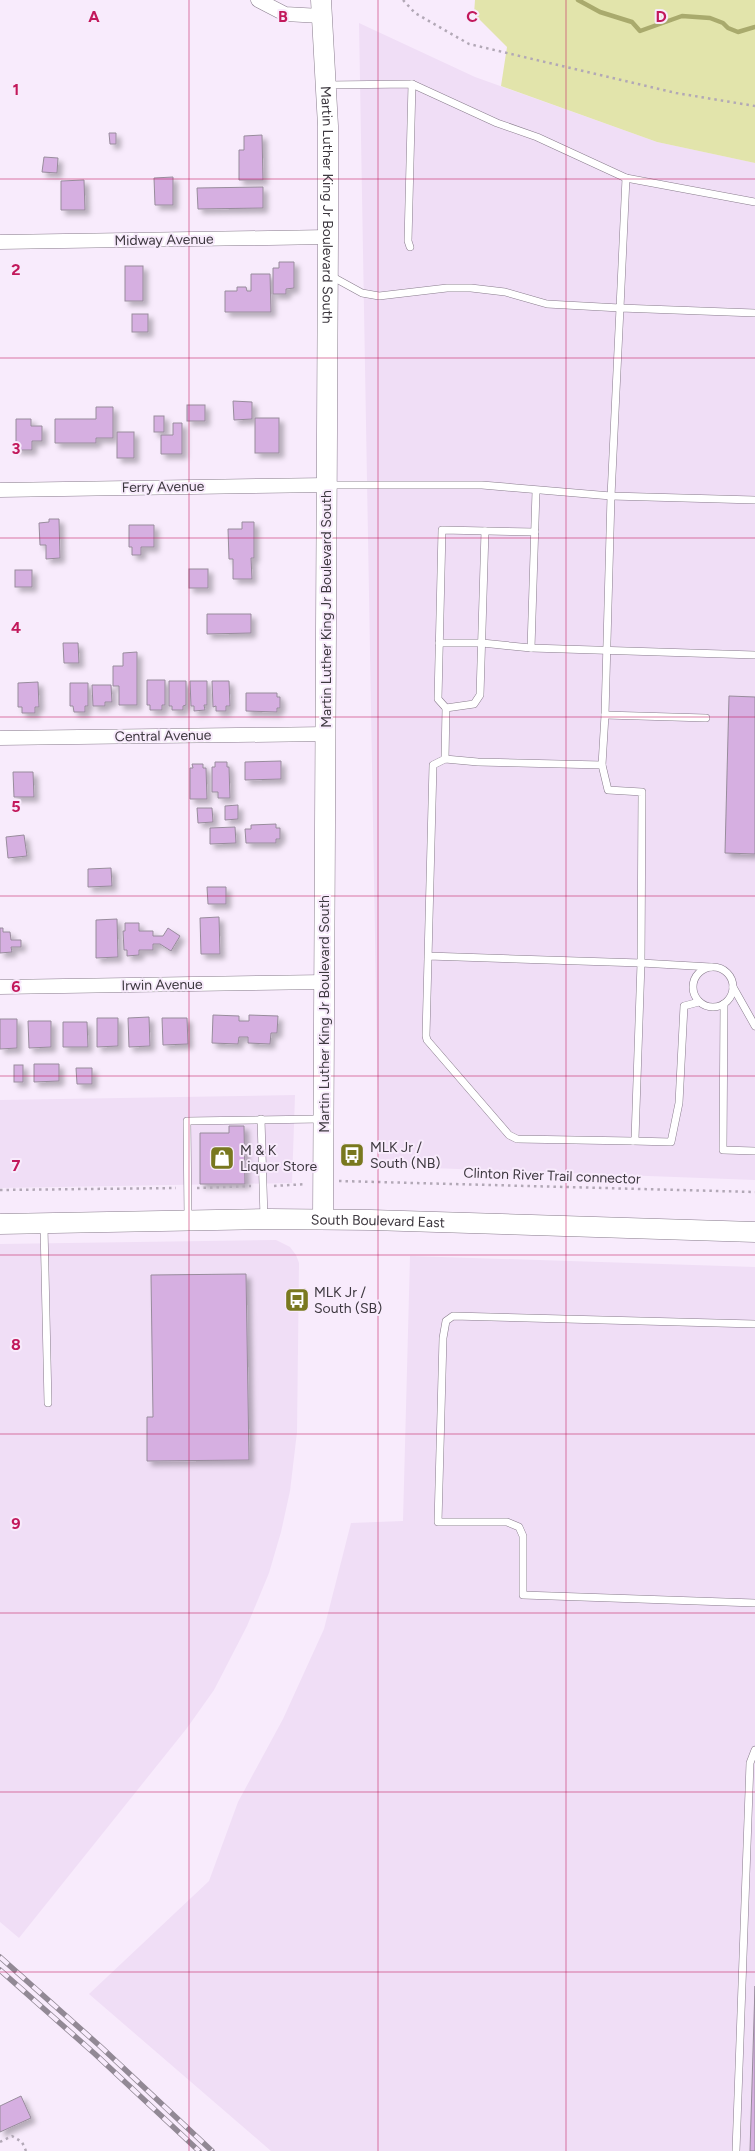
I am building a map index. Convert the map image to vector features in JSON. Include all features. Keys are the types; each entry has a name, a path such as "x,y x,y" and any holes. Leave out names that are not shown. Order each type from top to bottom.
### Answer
{"main road":[{"name":"Martin Luther King Jr Boulevard South","path":"321,8 326,85 328,238 323,1219"},
{"name":"South Boulevard East","path":"0,1224 323,1219 755,1232"}],"street":[{"path":"258,0 285,14 321,8"},
{"name":"Midway Avenue","path":"0,242 328,238"},
{"name":"Ferry Avenue","path":"0,490 327,485"},
{"name":"Central Avenue","path":"0,738 326,734"},
{"name":"Irwin Avenue","path":"0,987 325,982"}],"lane":[{"path":"326,85 412,84 497,123 537,138 626,178 755,202"},
{"path":"410,247 408,241 412,84"},
{"path":"626,178 611,496 602,765 608,790 641,791 643,795 636,1137 632,1141"},
{"path":"328,275 362,293 379,296 447,288 471,288 505,292 547,304 755,313"},
{"path":"327,485 482,485 611,496 755,500"},
{"path":"531,648 536,491"},
{"path":"446,759 446,708 438,699 442,530 535,532"},
{"path":"446,708 474,704 480,695 485,531"},
{"path":"439,643 482,643 531,648 755,655"},
{"path":"605,715 706,718"},
{"path":"602,765 478,762 446,759 433,765 427,1040 509,1135 517,1139 670,1142 679,1103 684,1006 699,1002 711,1007 724,1004"},
{"path":"428,956 711,967 724,970 732,980 733,987 732,994 724,1004 723,1150 755,1151"},
{"path":"699,1002 692,984 699,972 711,967"},
{"path":"733,987 755,1026"},
{"path":"260,1119 264,1219"},
{"path":"188,1220 187,1121 324,1119"},
{"path":"44,1223 48,1403"},
{"path":"755,1324 452,1316 446,1321 443,1338 438,1522 507,1522 518,1526 523,1536 522,1595 755,1603"},
{"path":"736,2151 748,1796 750,1763 755,1750"}],"path":[{"path":"403,0 415,13 469,44 676,93 755,106"},
{"name":"Clinton River Trail connector","path":"349,1180 755,1192"},
{"path":"0,1190 297,1185"},
{"path":"0,2142 12,2136 22,2142 26,2151"}],"shaded area":[{"path":"359,23 475,77 657,142 755,163 755,1180 379,1166"},
{"path":"295,1095 292,1183 0,1188 0,1100"},
{"path":"276,1240 290,1247 299,1263 297,1432 290,1491 269,1573 247,1626 214,1690 187,1728 19,1938 0,1922 0,1244"},
{"path":"410,1256 755,1267 755,2151 271,2151 89,1994 209,1881 238,1802 283,1719 324,1629 351,1523 403,1521"}],"green space":[{"path":"475,0 755,0 755,163 657,142 501,86 507,47 474,14"}],"building":[{"path":"109,133 116,133 116,144 110,144"},
{"path":"262,135 263,180 239,180 239,150 244,150 244,136"},
{"path":"44,157 58,158 57,173 42,172"},
{"path":"173,177 173,205 155,205 154,178"},
{"path":"84,180 85,210 61,210 61,181"},
{"path":"263,187 263,208 198,209 197,188"},
{"path":"279,262 294,262 294,288 286,289 286,294 273,294 273,268 279,268"},
{"path":"125,266 143,266 143,301 125,301"},
{"path":"251,274 270,274 271,312 225,312 225,291 237,291 237,287 246,287 247,291 251,291"},
{"path":"132,314 148,314 148,332 132,332"},
{"path":"233,401 252,402 252,419 234,420"},
{"path":"187,405 205,405 205,421 187,421"},
{"path":"96,407 113,407 113,438 96,438 96,443 55,443 55,419 96,419"},
{"path":"154,416 164,416 164,432 154,432"},
{"path":"255,418 279,418 279,453 255,453"},
{"path":"16,419 31,419 31,426 42,426 42,441 32,441 32,450 16,450"},
{"path":"173,423 182,423 182,454 161,454 161,435 173,435"},
{"path":"117,432 134,432 134,458 117,458"},
{"path":"49,519 59,519 60,558 46,559 46,545 40,545 39,523 49,522"},
{"path":"242,522 254,522 254,558 251,558 252,579 233,579 233,559 229,559 228,529 242,529"},
{"path":"129,525 154,525 154,547 141,547 141,555 132,555 132,547 129,547"},
{"path":"189,569 208,569 208,588 189,588"},
{"path":"15,570 32,570 32,587 15,587"},
{"path":"207,614 251,614 251,633 207,634"},
{"path":"63,643 78,643 79,663 64,663"},
{"path":"137,652 137,705 119,705 119,686 113,686 113,666 123,666 123,653"},
{"path":"147,680 165,680 165,705 162,705 162,710 150,710 150,705 147,705"},
{"path":"169,681 186,681 186,705 183,706 183,710 172,710 172,706 169,706"},
{"path":"190,681 207,681 207,705 204,705 205,710 194,711 194,706 191,706"},
{"path":"212,681 229,681 230,706 226,706 226,711 216,711 216,706 213,707"},
{"path":"38,682 39,707 35,707 35,713 22,713 22,707 18,707 18,683"},
{"path":"70,683 88,683 88,706 85,706 85,712 74,712 73,706 70,706"},
{"path":"92,685 111,685 112,702 105,702 105,706 93,706"},
{"path":"246,693 277,693 277,697 280,697 280,708 277,708 277,712 246,711"},
{"path":"729,696 755,697 755,854 725,853"},
{"path":"281,761 281,779 245,780 245,762"},
{"path":"215,762 227,762 227,767 229,767 230,798 218,798 218,792 212,792 212,767 215,767"},
{"path":"192,764 203,764 203,768 206,768 207,799 190,799 190,768 193,768"},
{"path":"13,772 33,772 34,797 14,797"},
{"path":"238,805 238,819 225,820 225,806"},
{"path":"197,808 212,808 213,822 198,823"},
{"path":"276,824 276,828 280,828 280,839 276,839 276,843 246,843 245,829 251,829 251,825"},
{"path":"235,827 236,843 210,844 210,828"},
{"path":"24,835 27,856 8,858 6,837"},
{"path":"111,868 112,886 88,887 88,869"},
{"path":"207,887 226,887 226,904 208,904"},
{"path":"219,917 220,954 201,954 200,918"},
{"path":"117,919 118,957 96,958 96,920"},
{"path":"125,923 139,923 139,931 153,931 153,936 163,936 168,928 180,936 171,951 160,944 153,944 153,950 139,950 139,955 127,956 127,950 124,950 123,931 125,931"},
{"path":"0,928 3,928 3,932 10,932 11,940 21,940 21,947 11,947 12,952 0,953"},
{"path":"213,1015 239,1016 239,1021 249,1021 249,1015 278,1016 277,1033 271,1033 270,1044 248,1043 248,1037 239,1037 238,1044 212,1043"},
{"path":"149,1017 150,1046 129,1047 128,1018"},
{"path":"97,1018 118,1018 118,1046 97,1047"},
{"path":"162,1018 187,1018 188,1044 163,1045"},
{"path":"0,1019 17,1019 17,1048 0,1049"},
{"path":"28,1021 51,1021 51,1047 29,1048"},
{"path":"63,1022 87,1022 88,1047 63,1047"},
{"path":"34,1064 59,1064 59,1081 34,1082"},
{"path":"14,1065 23,1065 23,1082 14,1082"},
{"path":"76,1068 92,1068 92,1084 77,1084"},
{"name":"M & K Liquor Store","path":"229,1126 244,1126 245,1184 200,1184 200,1133 229,1133"},
{"path":"246,1274 249,1460 147,1461 147,1417 153,1417 151,1275"},
{"path":"755,1986 755,2151 750,2151"},
{"path":"21,2096 31,2118 0,2132 0,2106"}],"waterway":[{"path":"578,0 600,12 632,22 640,31 682,16 710,18 738,32 755,27"}],"railway":[{"path":"0,1957 101,2047 212,2151"},
{"path":"0,1970 95,2054 199,2151"}],"place":[{"name":"MLK Jr / South (NB)","path":"352,1155"},
{"name":"M & K Liquor Store","path":"222,1158"},
{"name":"MLK Jr / South (SB)","path":"297,1300"}]}
